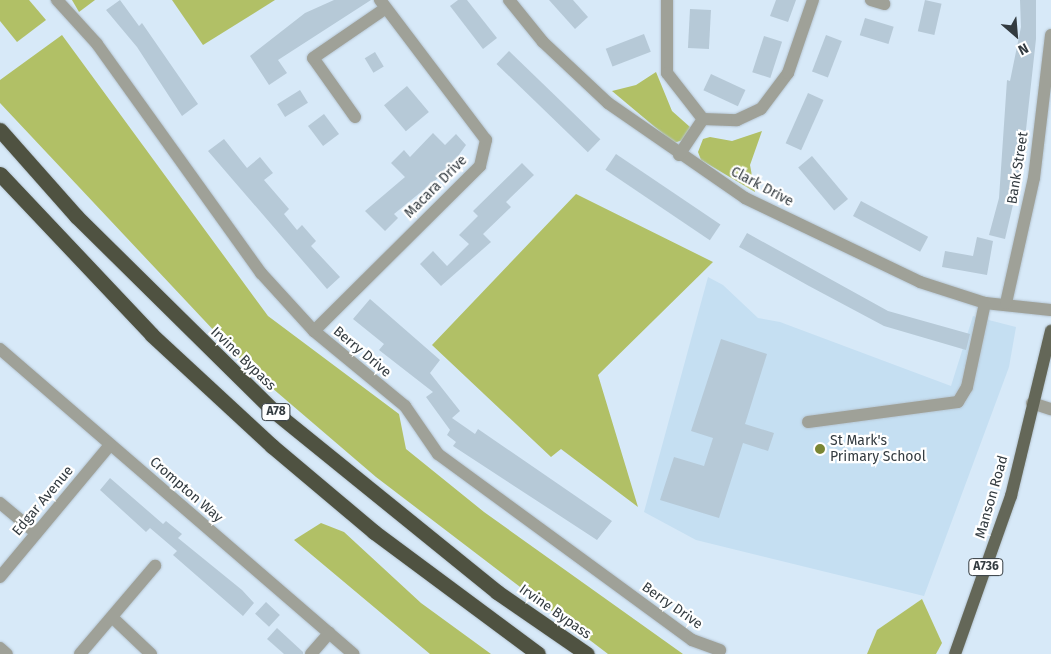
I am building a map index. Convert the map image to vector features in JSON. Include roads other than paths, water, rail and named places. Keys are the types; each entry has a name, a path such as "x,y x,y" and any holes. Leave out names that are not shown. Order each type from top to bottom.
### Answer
{"highway":[{"name":"Irvine Bypass","path":"0,130 76,216 276,413 498,592 587,654"},
{"name":"A78","path":"0,174 152,335 272,446 374,532 538,654"}],"main road":[{"name":"A736","path":"1032,403 1051,331"},
{"name":"Manson Road","path":"955,654 1011,496 1032,403"}],"street":[{"name":"Berry Drive","path":"57,0 97,44 261,273 314,331 405,406 438,454 692,640 720,650"},
{"name":"Clark Drive","path":"509,0 543,42 608,103 679,155 745,198 920,282 985,303 1006,303 1051,310"},
{"path":"667,0 667,73 703,120"},
{"path":"703,120 737,120 761,109 788,73 813,0"},
{"path":"871,0 884,4"},
{"name":"Macara Drive","path":"314,331 480,166 486,140 383,4"},
{"path":"355,117 313,58 383,4"},
{"name":"Bank Street","path":"1006,303 1034,178 1051,35"},
{"path":"679,155 703,120"},
{"path":"808,422 958,402 967,387 985,303"},
{"name":"Crompton Way","path":"0,349 353,654"},
{"path":"1032,403 1051,409"},
{"name":"Edgar Avenue","path":"0,577 110,445"},
{"path":"0,502 36,533"},
{"path":"80,654 114,619 155,566"},
{"path":"114,619 151,654"},
{"path":"312,654 329,633"},
{"path":"0,648 7,654"}],"place":[{"name":"St Mark's Primary School","path":"820,449"}]}
